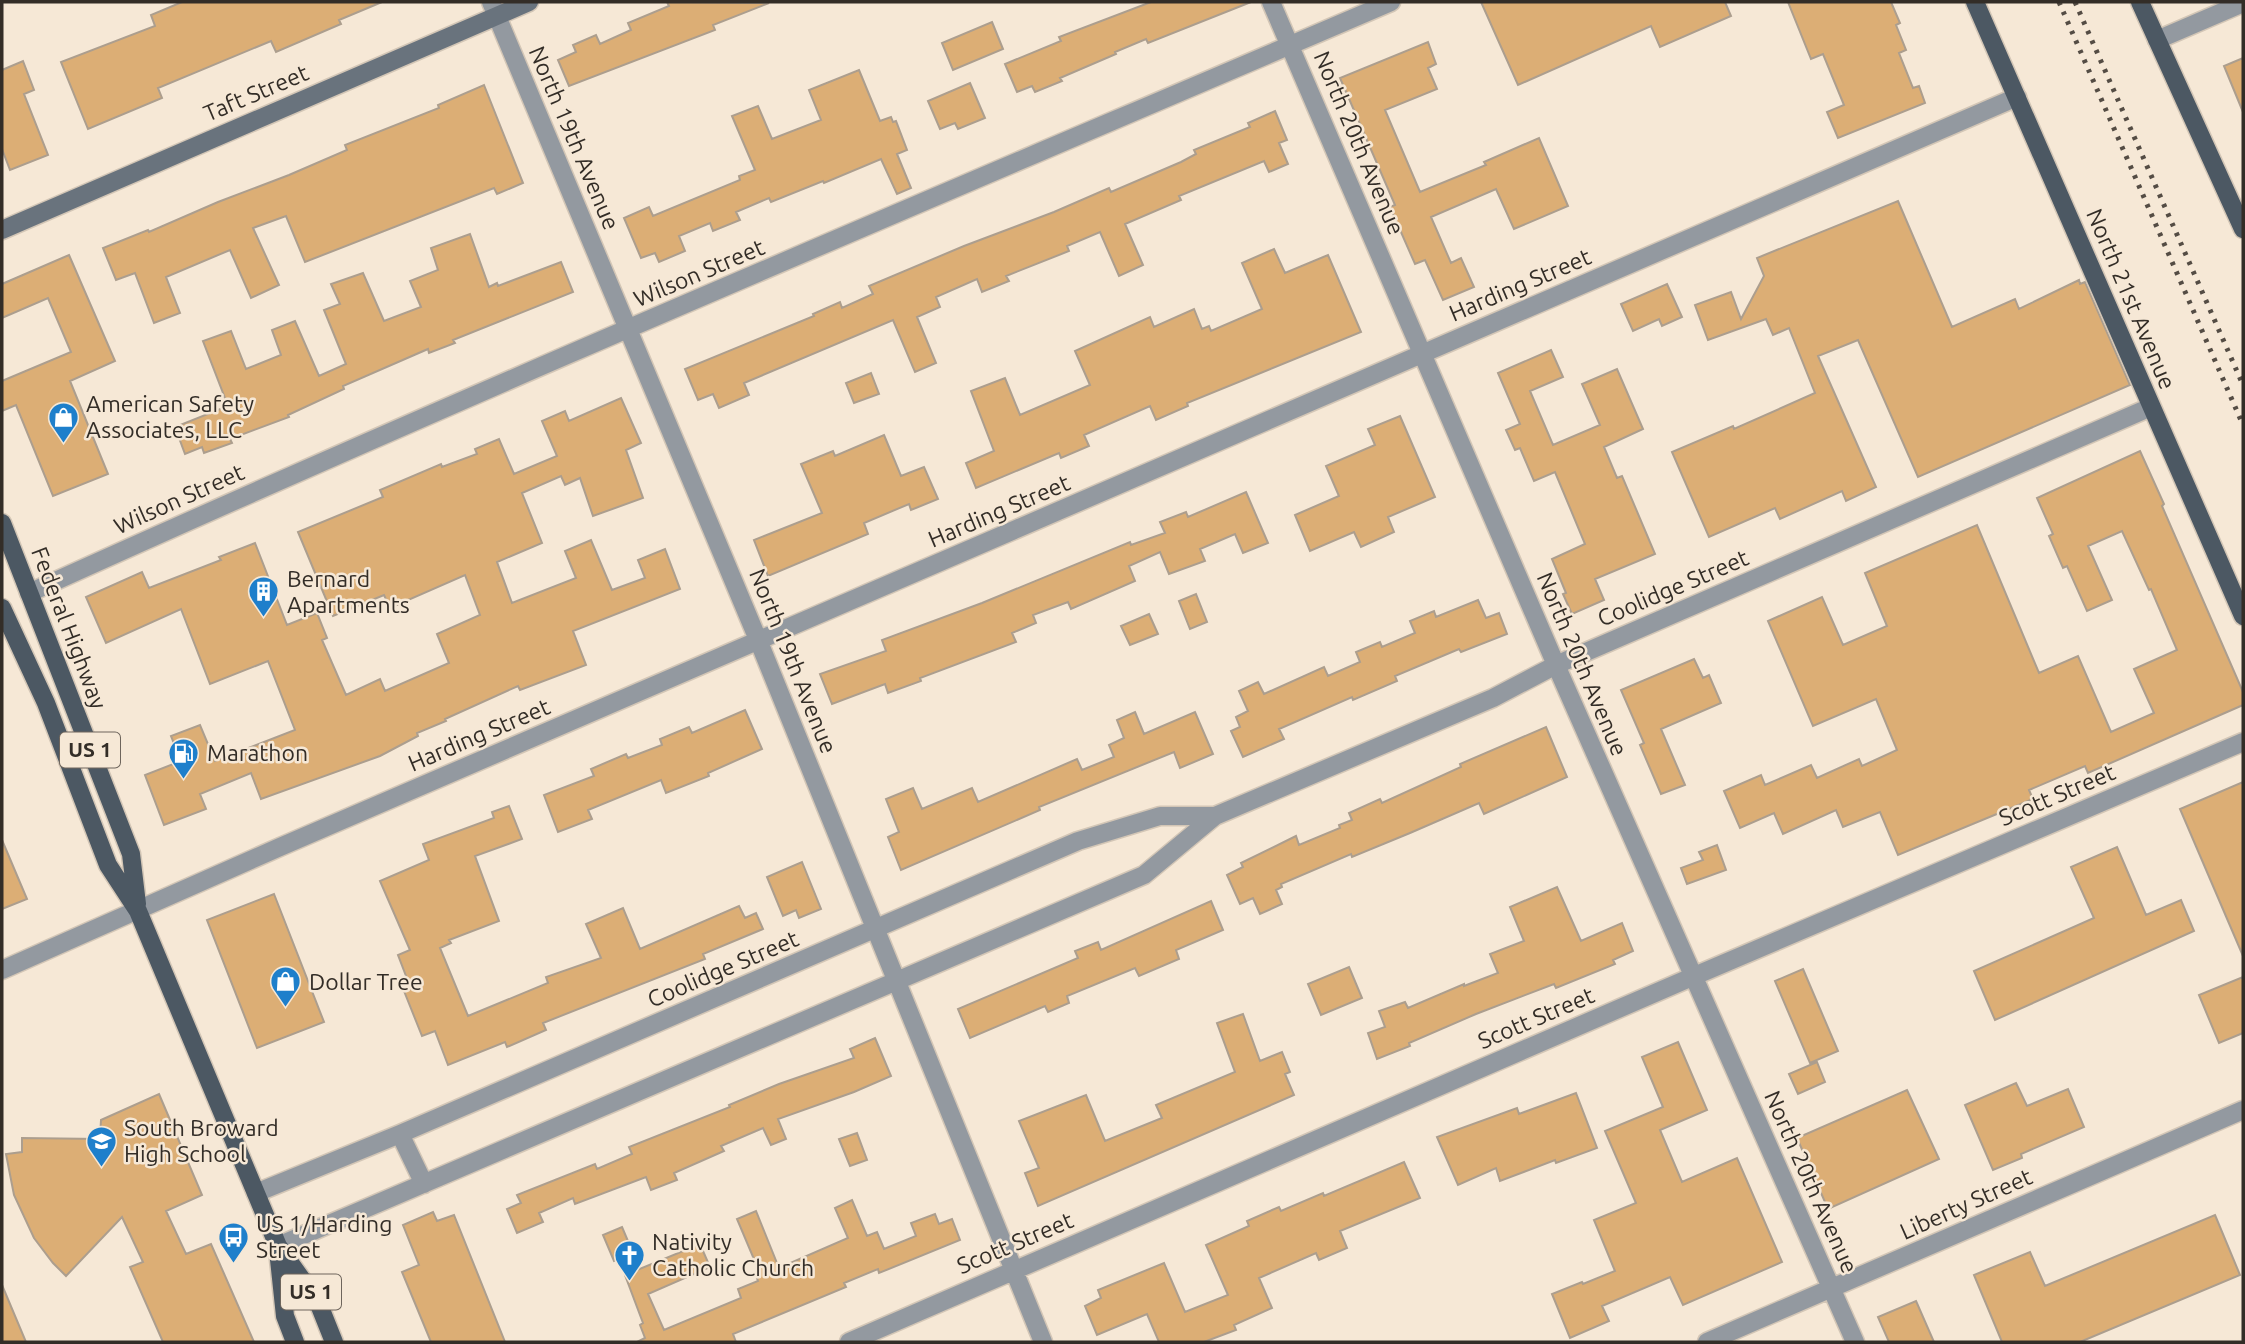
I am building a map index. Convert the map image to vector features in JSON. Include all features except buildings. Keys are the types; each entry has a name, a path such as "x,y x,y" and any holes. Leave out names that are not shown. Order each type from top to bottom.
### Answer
{"main road":[{"name":"North 21st Avenue","path":"1975,2 2243,616"},
{"path":"2140,2 2243,229"},
{"name":"Federal Highway","path":"2,523 131,854 138,911"},
{"name":"Federal Highway","path":"2,608 46,703 108,866 138,911 278,1246 318,1302 334,1342"},
{"name":"Federal Highway","path":"278,1246 285,1316 295,1342"}],"street":[{"name":"Taft Street","path":"2,230 493,9 529,2"},
{"name":"North 20th Avenue","path":"1271,2 1556,665 1855,1342"},
{"name":"Wilson Street","path":"29,593 198,516 1391,2"},
{"path":"2157,40 2243,3"},
{"name":"North 19th Avenue","path":"493,9 759,642 1043,1342"},
{"name":"Harding Street","path":"2,970 2017,97"},
{"name":"Coolidge Street","path":"278,1246 1144,875 1215,816 1493,698 1556,665 2151,407"},
{"name":"Scott Street","path":"849,1342 2243,742"},
{"name":"Coolidge Street","path":"256,1193 400,1135 1078,841 1160,816 1215,816"},
{"name":"Liberty Street","path":"1707,1342 2243,1110"},
{"path":"400,1135 424,1184"}],"railway":[{"path":"2059,2 2243,425"},
{"path":"2075,2 2243,385"}],"place":[{"name":"American Safety Associates, LLC","path":"63,444"},
{"name":"Bernard Apartments","path":"264,619"},
{"name":"Marathon","path":"184,780"},
{"name":"Dollar Tree","path":"286,1009"},
{"name":"South Broward High School","path":"101,1168"},
{"name":"US 1/Harding Street","path":"233,1264"},
{"name":"Nativity Catholic Church","path":"629,1282"}]}
